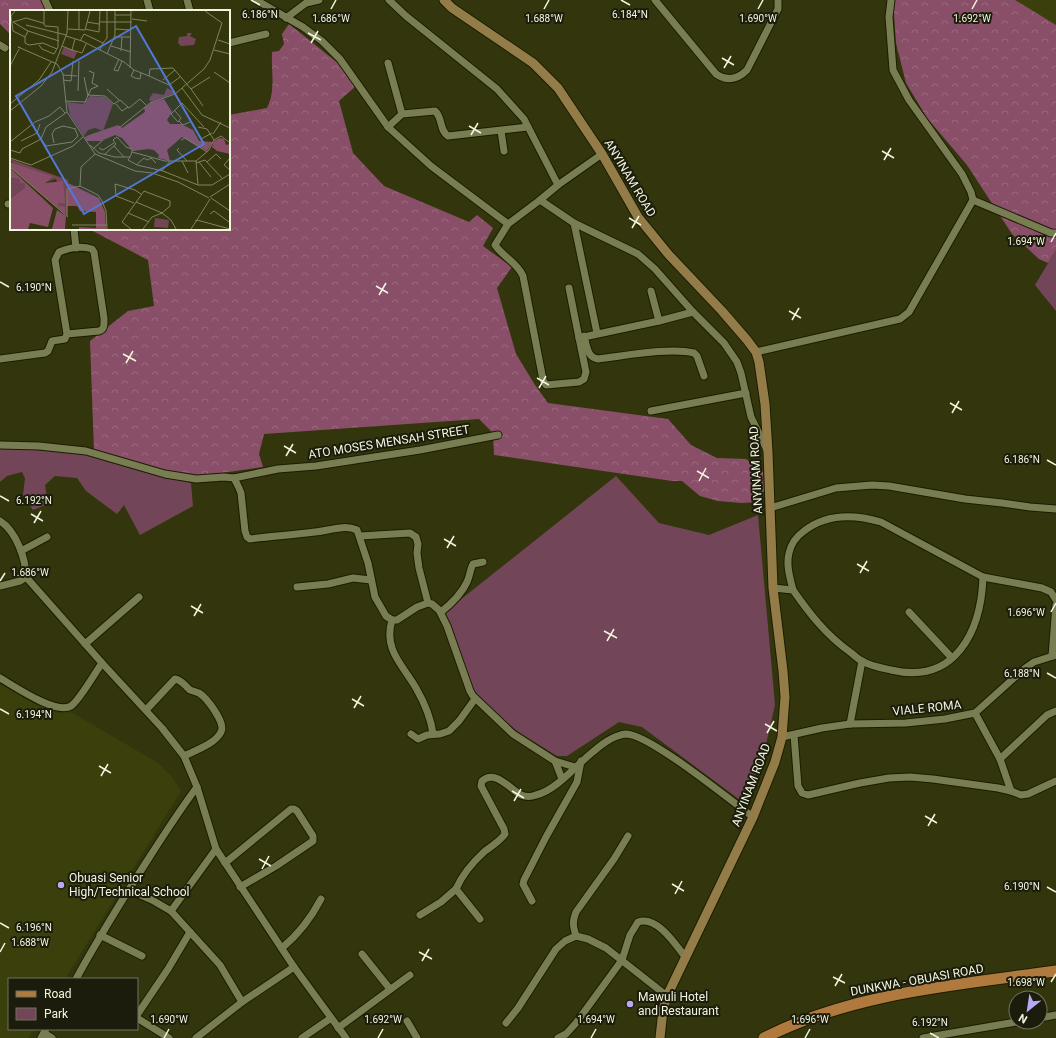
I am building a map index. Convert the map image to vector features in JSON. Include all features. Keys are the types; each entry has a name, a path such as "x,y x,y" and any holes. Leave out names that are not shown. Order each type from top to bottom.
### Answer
{"main road":[{"name":"DUNKWA - OBUASI ROAD","path":"764,1038 817,1016 850,1005 924,990 1056,971"}],"street":[{"path":"45,0 50,10"},
{"path":"147,0 150,10"},
{"path":"187,0 190,10"},
{"path":"256,0 303,27 322,41 340,59 388,126 431,166 508,224"},
{"path":"286,18 306,2 319,0"},
{"path":"389,0 406,16 497,89 524,119 558,185"},
{"name":"ANYINAM ROAD","path":"444,0 452,8 533,63 558,88 602,154 638,217 669,255 722,311 756,352 762,382 768,452 774,588 785,698 782,738 773,768 753,817 667,996 663,1010 660,1038"},
{"path":"655,0 716,74 721,78 736,79 747,70 778,9 778,0"},
{"path":"756,352 900,319 909,312 973,200 971,192 962,174 909,100 893,70 889,17 891,0"},
{"path":"230,43 266,34"},
{"path":"388,63 402,114"},
{"path":"388,126 402,114 436,111 439,115 443,131 448,136 528,127"},
{"path":"501,131 504,151"},
{"path":"569,288 581,337 586,372 584,379 579,382 549,386 544,384 542,380 524,276 521,269 495,245 508,224 558,185 602,154"},
{"path":"540,200 574,223 638,254 655,268 693,312 724,343 733,356 741,373 754,424 768,452"},
{"path":"973,200 1051,233 1056,233"},
{"path":"574,223 597,333"},
{"path":"74,230 76,248"},
{"path":"0,358 45,353 48,351 52,342 63,340 67,337 66,334 55,260 59,252 87,247 92,249 94,252 104,326 99,331 66,334"},
{"path":"651,291 659,321"},
{"path":"581,337 659,321 693,312"},
{"path":"581,337 589,355 598,359 633,354 664,352 694,353 697,356 704,376"},
{"path":"651,411 746,393"},
{"name":"ATO MOSES MENSAH STREET","path":"0,445 39,446 86,451 165,474 196,479 224,477 234,478 278,470 316,466 420,450 498,435"},
{"path":"234,478 239,488 247,538 250,539 351,527 357,530 368,563 376,597 386,616 392,620 400,618 418,607 428,604 435,606 441,612 470,691 475,699 489,710 513,734 555,761 575,767"},
{"path":"770,508 836,488 872,485 889,486 965,499 1056,509"},
{"path":"983,576 979,611 973,629 964,644 952,658 937,668 923,672 900,672 862,662 829,634 811,615 793,590 788,566 789,554 794,541 810,526 822,520 836,516 865,517 881,522 983,576 1042,588 1051,592 1056,600"},
{"path":"0,521 13,536 21,551 26,569 26,577 162,728 184,756 197,787 216,849 294,967 346,1038"},
{"path":"360,536 413,534 418,544 417,553 419,568 428,604"},
{"path":"21,551 47,537"},
{"path":"441,612 460,593 467,582 473,564 483,562"},
{"path":"0,586 20,581 26,577"},
{"path":"297,587 328,584 353,578 372,580"},
{"path":"774,588 793,590"},
{"path":"85,644 139,597"},
{"path":"1054,656 1056,605"},
{"path":"908,612 952,658"},
{"path":"392,620 391,642 393,652 416,688 429,713 433,734"},
{"name":"VIALE ROMA","path":"782,738 822,728 850,724 906,723 945,719 975,713 1024,669 1034,662 1054,656"},
{"path":"850,724 862,662"},
{"path":"0,678 44,702 65,708 71,706 76,700 102,663"},
{"path":"146,710 175,679 178,679 191,690 198,692 202,696 219,718 223,728 214,740 184,756"},
{"path":"411,734 418,739 427,735 444,733 451,729 464,715 475,699"},
{"path":"1000,759 1047,715 1056,711"},
{"path":"975,713 1000,759 1011,791"},
{"path":"420,915 441,902 456,889 473,864 504,834 504,829 482,789 481,784 483,779 488,777 500,780 521,794 528,796 541,794 562,779 595,750 617,736 626,734 635,736 665,753 753,817"},
{"path":"794,735 798,786 800,790 808,795 868,782 910,777 1011,791 1021,795 1028,794 1056,781"},
{"path":"555,761 562,779"},
{"path":"532,901 523,884 524,880 577,782 582,761"},
{"path":"77,978 100,935 183,806 197,787"},
{"path":"225,863 291,809 297,811 314,836 313,841 276,866 240,887"},
{"path":"576,936 572,925 572,920 576,912 614,860 628,836"},
{"path":"171,911 216,849"},
{"path":"456,889 480,919"},
{"path":"129,890 171,911 220,965 242,1002"},
{"path":"282,948 293,939 307,923 321,899"},
{"path":"558,1038 566,1034 576,1023 622,960 633,928 638,922 645,920 659,926 686,958"},
{"path":"138,1014 168,969 190,932"},
{"path":"100,935 142,956"},
{"path":"506,1023 518,1008 556,949 565,941 576,936 597,943 622,960 667,996"},
{"path":"362,954 390,989"},
{"path":"196,1038 242,1002 294,967"},
{"path":"338,1028 410,975"},
{"path":"302,1038 331,1018"},
{"path":"138,1019 169,1038"},
{"path":"407,1021 417,1038"},
{"path":"923,1038 1008,1023"},
{"path":"44,1033 52,1038"}],"shaded area":[{"path":"1015,0 1056,0 1056,25"},
{"name":"Obuasi Senior High/Technical School","path":"0,684 38,706 59,713 71,712 158,763 171,776 181,791 66,978 8,978 8,1030 33,1030 28,1038 0,1038"}],"green space":[{"path":"0,0 41,0 46,10 10,10 10,34 0,24"},
{"path":"893,0 1015,0 1056,25 1056,250 1048,263 1039,259 1012,234 967,165 927,118 906,83 896,43"},
{"path":"289,24 339,64 356,86 339,101 353,153 384,186 469,222 477,215 493,228 483,246 512,267 497,288 516,354 548,403 668,419 691,445 717,458 746,459 763,472 764,491 757,502 742,503 718,501 700,496 682,481 672,481 494,455 493,433 479,419 264,434 259,454 263,467 194,477 94,451 90,341 128,311 154,306 148,260 91,230 230,230 230,115 267,108 270,101 272,88 272,52 279,51 284,44 282,34"},
{"path":"1056,250 1056,311 1035,285"},
{"path":"0,447 84,454 191,483 193,506 140,535 124,505 117,514 86,491 77,478 55,476 45,485 48,504 33,510 23,495 25,478 22,472 7,476 0,482"},
{"path":"616,476 659,523 709,535 758,515 775,705 763,757 744,803 642,727 619,722 567,756 557,756 517,731 473,694 445,612"}],"place":[{"name":"Obuasi Senior High/Technical School","path":"61,885"},
{"name":"Mawuli Hotel and Restaurant","path":"630,1004"}]}
